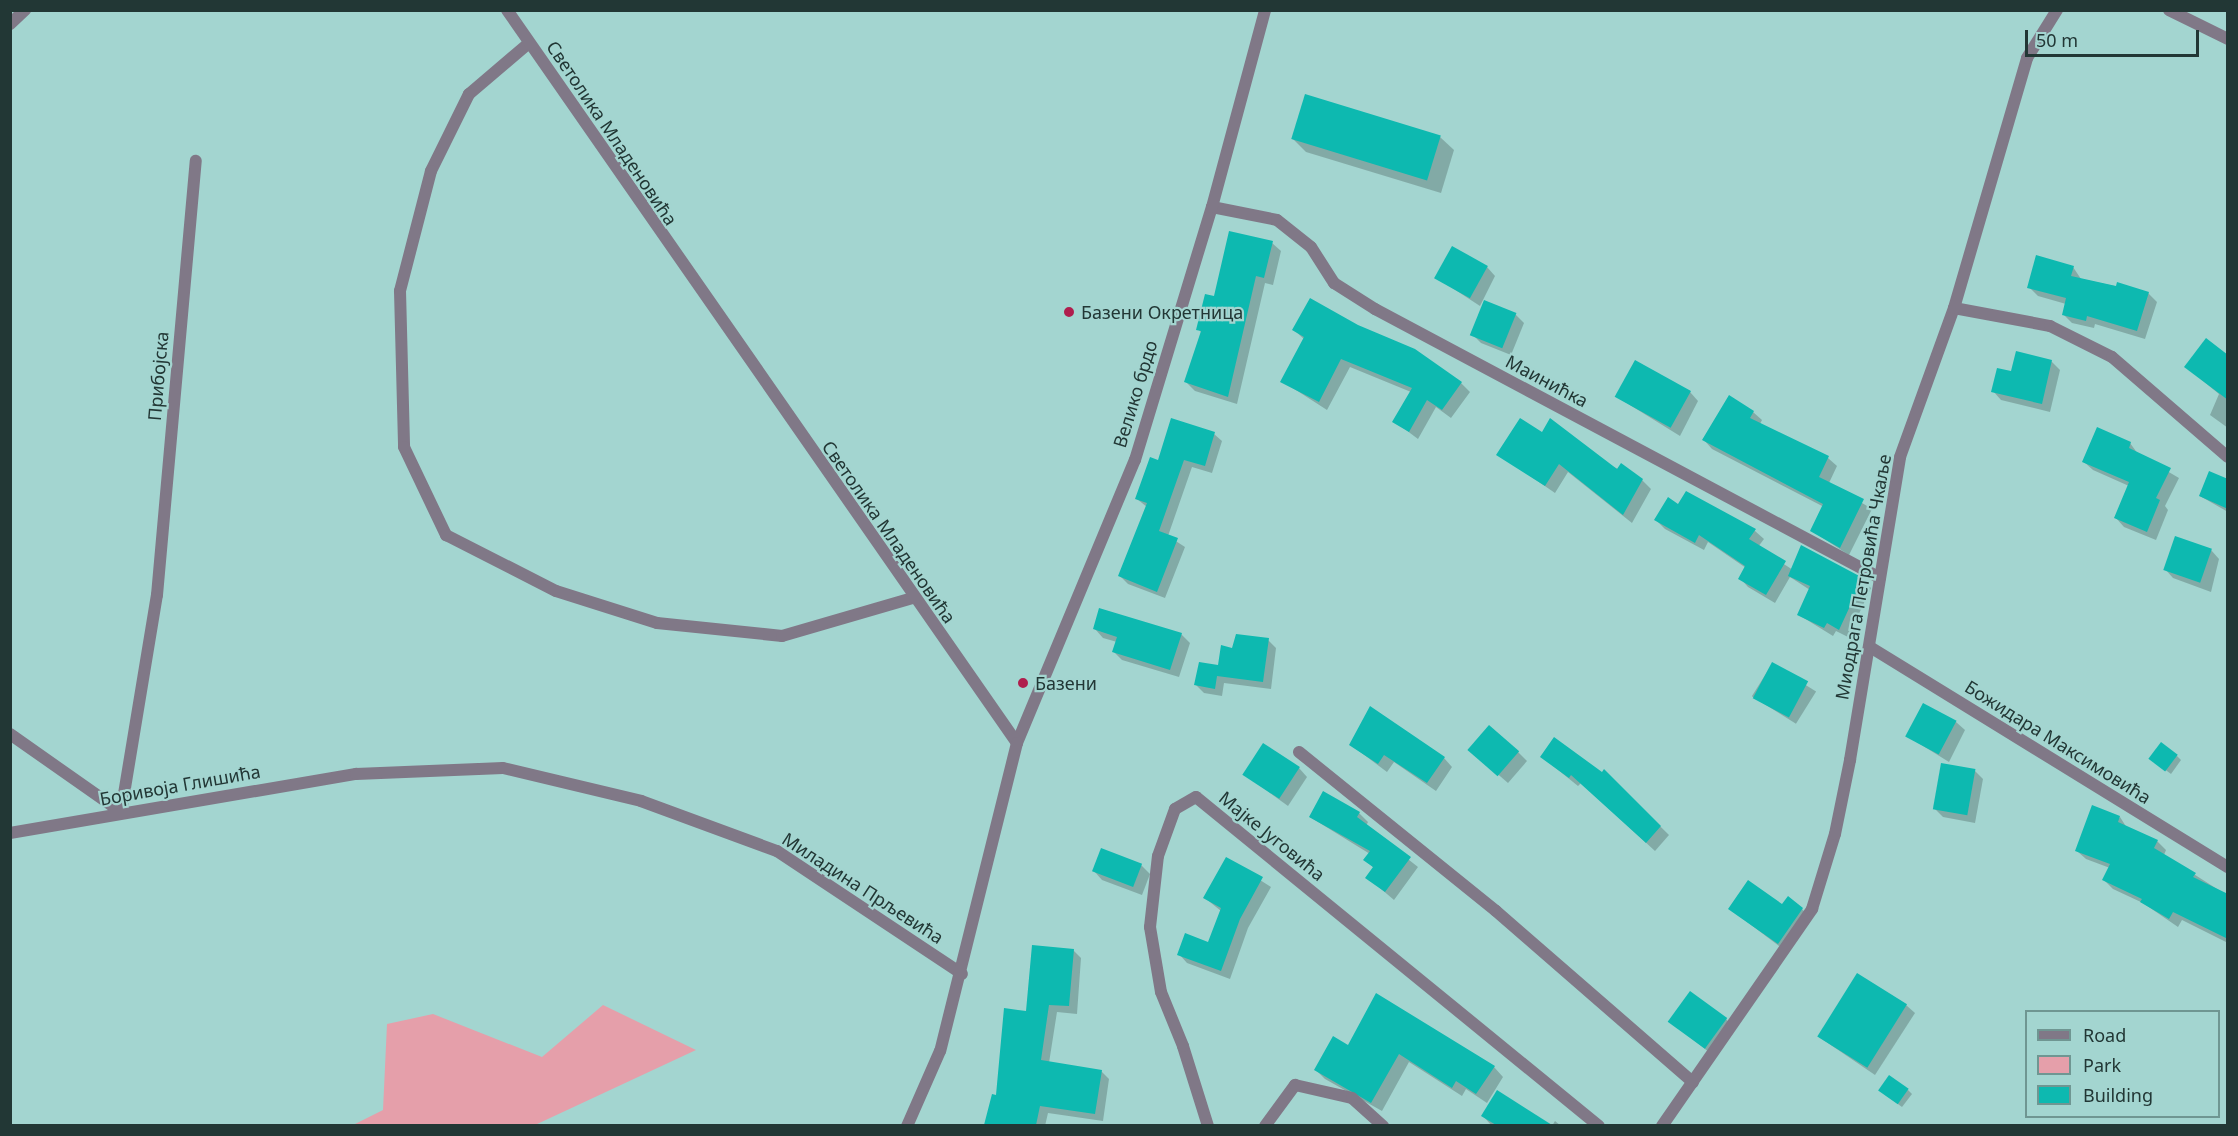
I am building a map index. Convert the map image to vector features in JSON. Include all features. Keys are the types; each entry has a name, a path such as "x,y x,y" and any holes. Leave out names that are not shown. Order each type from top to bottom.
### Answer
{"street":[{"path":"10,24 25,10"},
{"name":"Светолика Младеновића","path":"507,10 913,597 1017,743"},
{"name":"Велико брдо","path":"1017,743 1135,460 1212,207 1265,10"},
{"name":"Миодрага Петровића Чкаље","path":"1662,1125 1812,909 1835,834 1870,647 1900,457 1954,308 2027,58 2057,10"},
{"path":"2169,10 2228,39"},
{"path":"529,43 470,94 431,171 400,291 404,447 446,535 556,591 657,623 782,636 913,597"},
{"name":"Прибојска","path":"121,812 157,595 196,161"},
{"name":"Маинићка","path":"1212,207 1277,220 1311,247 1334,283 1375,309 1880,578"},
{"path":"1954,308 2050,326 2112,357 2228,457"},
{"name":"Божидара Максимовића","path":"1870,647 2228,867"},
{"path":"10,734 121,812"},
{"path":"907,1125 940,1051 962,974 1017,743"},
{"path":"1299,752 1496,911 1693,1082"},
{"name":"Миладина Прљевића","path":"356,774 503,768 641,801 777,851 962,974"},
{"name":"Боривоја Глишића","path":"10,833 121,812 356,774"},
{"name":"Мајке Југовића","path":"1208,1125 1184,1046 1161,992 1150,927 1158,856 1175,809 1196,797 1599,1125"},
{"path":"1265,1125 1295,1085 1352,1098 1383,1125"}],"green space":[{"path":"603,1005 696,1050 535,1125 353,1125 383,1110 387,1024 433,1014 542,1057"}],"building":[{"path":"1305,94 1441,136 1427,180 1291,139"},
{"path":"1229,231 1273,241 1264,278 1256,276 1228,397 1184,382 1201,331 1196,330 1205,294 1214,296"},
{"path":"1452,246 1488,266 1470,298 1434,278"},
{"path":"2036,255 2074,266 2071,276 2116,286 2117,282 2149,292 2137,331 2087,316 2086,321 2062,315 2066,298 2027,288"},
{"path":"1310,298 1358,325 1415,349 1462,382 1442,410 1427,400 1409,432 1392,422 1412,388 1341,359 1319,402 1280,382 1304,337 1292,330"},
{"path":"1484,300 1516,313 1502,348 1470,335"},
{"path":"2206,338 2228,355 2228,400 2184,367"},
{"path":"2016,351 2052,360 2042,404 1991,392 1997,368 2011,371"},
{"path":"1635,360 1691,391 1671,428 1615,397"},
{"path":"1729,395 1754,411 1750,418 1829,456 1819,477 1864,499 1840,548 1810,531 1823,504 1702,440"},
{"path":"1171,418 1215,432 1205,466 1184,460 1159,531 1178,538 1157,592 1118,576 1147,503 1135,499 1150,457 1158,460"},
{"path":"1520,418 1542,432 1550,418 1617,469 1621,463 1643,479 1623,515 1559,464 1545,486 1496,455"},
{"path":"2097,427 2131,442 2129,448 2171,468 2156,498 2160,500 2147,532 2114,518 2129,482 2082,462"},
{"path":"2209,471 2228,479 2228,509 2199,496"},
{"path":"1686,491 1756,529 1749,539 1786,561 1766,595 1738,579 1745,566 1699,535 1695,543 1654,520 1668,497 1678,504"},
{"path":"2175,536 2212,549 2200,583 2163,570"},
{"path":"1801,545 1863,578 1839,630 1827,623 1824,628 1797,615 1810,586 1788,576"},
{"path":"1099,608 1182,633 1170,670 1112,652 1117,637 1093,629"},
{"path":"1236,634 1269,638 1263,682 1217,676 1215,689 1194,685 1199,662 1218,665 1221,645 1232,648"},
{"path":"1772,662 1808,681 1789,717 1753,698"},
{"path":"1923,703 1957,721 1939,754 1905,737"},
{"path":"1370,706 1445,757 1427,783 1384,755 1378,764 1349,745"},
{"path":"1489,725 1519,751 1498,776 1467,750"},
{"path":"1554,737 1602,772 1604,769 1661,826 1646,843 1571,775 1569,778 1540,757"},
{"path":"2161,742 2178,755 2165,771 2148,759"},
{"path":"1263,743 1300,767 1279,799 1242,775"},
{"path":"1941,763 1975,769 1967,815 1933,809"},
{"path":"1323,791 1360,812 1357,817 1411,857 1385,892 1365,878 1373,867 1363,860 1370,851 1309,817"},
{"path":"2092,805 2120,816 2118,822 2158,840 2154,848 2196,873 2193,877 2228,894 2228,939 2173,912 2169,919 2140,902 2142,899 2102,880 2110,864 2075,851"},
{"path":"1101,848 1142,864 1133,887 1092,871"},
{"path":"1226,857 1263,877 1240,919 1221,971 1177,955 1185,933 1208,942 1221,908 1203,898"},
{"path":"1748,880 1782,904 1788,896 1803,908 1778,944 1728,909"},
{"path":"1032,945 1074,949 1069,1006 1049,1005 1041,1060 1102,1070 1095,1114 1040,1106 1036,1125 984,1125 992,1094 996,1095 1004,1008 1026,1011"},
{"path":"1857,973 1907,1004 1867,1068 1817,1037"},
{"path":"1690,991 1727,1018 1705,1049 1668,1022"},
{"path":"1376,993 1495,1066 1476,1094 1456,1081 1452,1088 1399,1054 1371,1103 1314,1070 1333,1036 1348,1045"},
{"path":"1889,1075 1909,1089 1898,1104 1878,1091"},
{"path":"1497,1090 1552,1125 1496,1125 1481,1116"}],"place":[{"name":"Базени Окретница","path":"1069,312"},
{"name":"Базени","path":"1023,683"}]}
